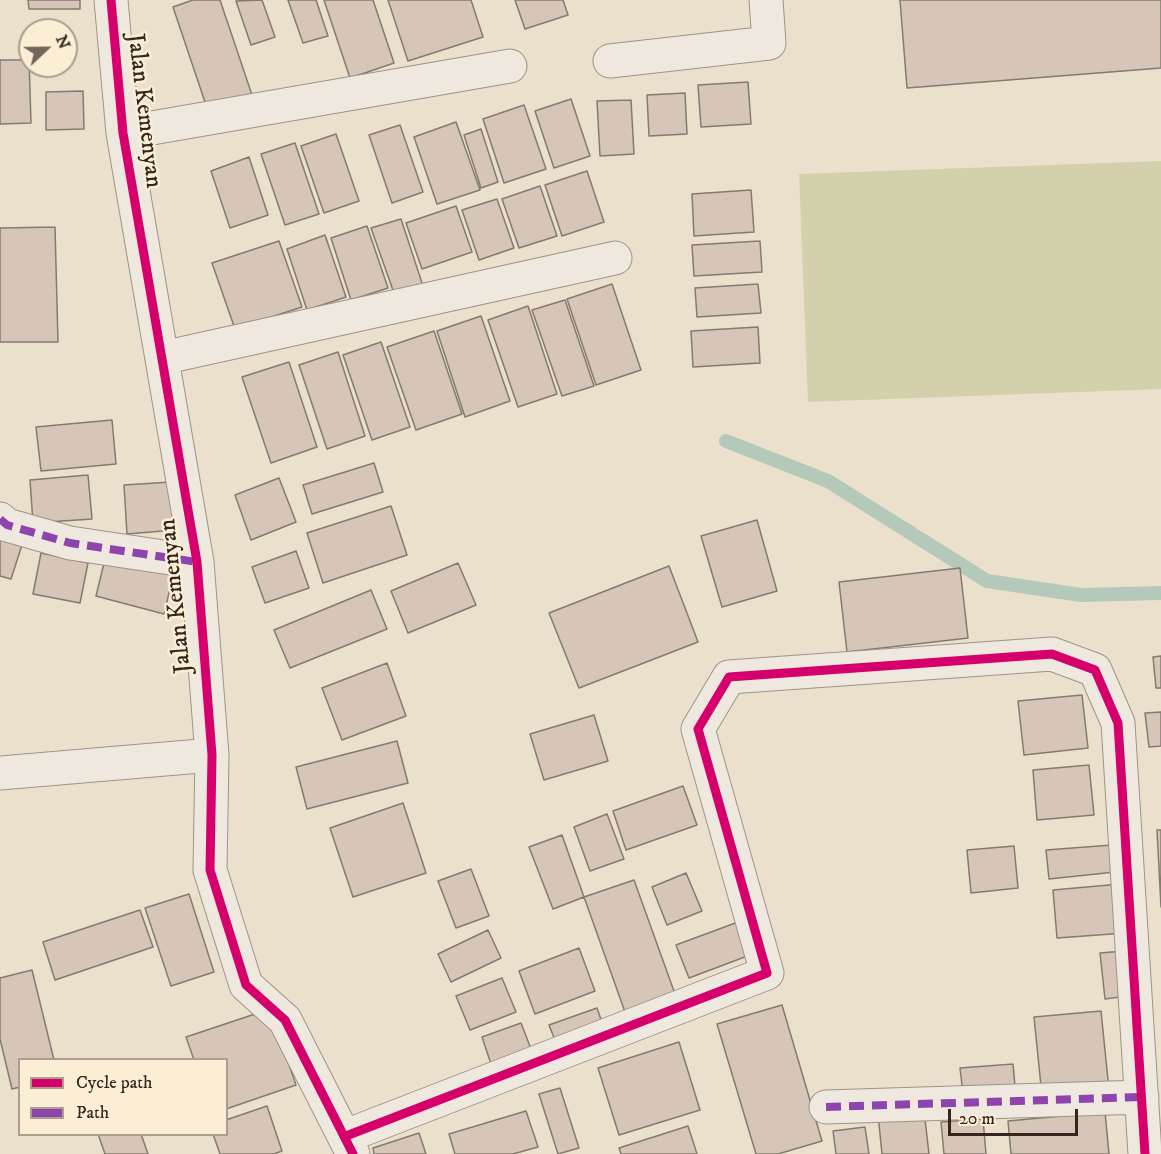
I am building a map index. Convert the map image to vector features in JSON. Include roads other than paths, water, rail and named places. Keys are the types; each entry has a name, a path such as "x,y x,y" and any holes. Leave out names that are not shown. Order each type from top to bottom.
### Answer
{"street":[{"name":"Jalan Kemenyan","path":"111,0 123,132 197,562 212,755 210,870 246,985 285,1020 349,1145"},
{"path":"610,61 769,43 766,0"},
{"path":"123,132 510,66"},
{"path":"162,358 615,258"},
{"path":"0,519 7,525 70,543 197,562"},
{"path":"349,1145 767,973 698,729 729,677 1052,654 1095,670 1118,723 1144,1154"},
{"path":"0,773 212,755"},
{"path":"826,1107 1142,1097"}],"waterway":[{"path":"726,441 828,481 987,581 1081,595 1161,593"}]}
